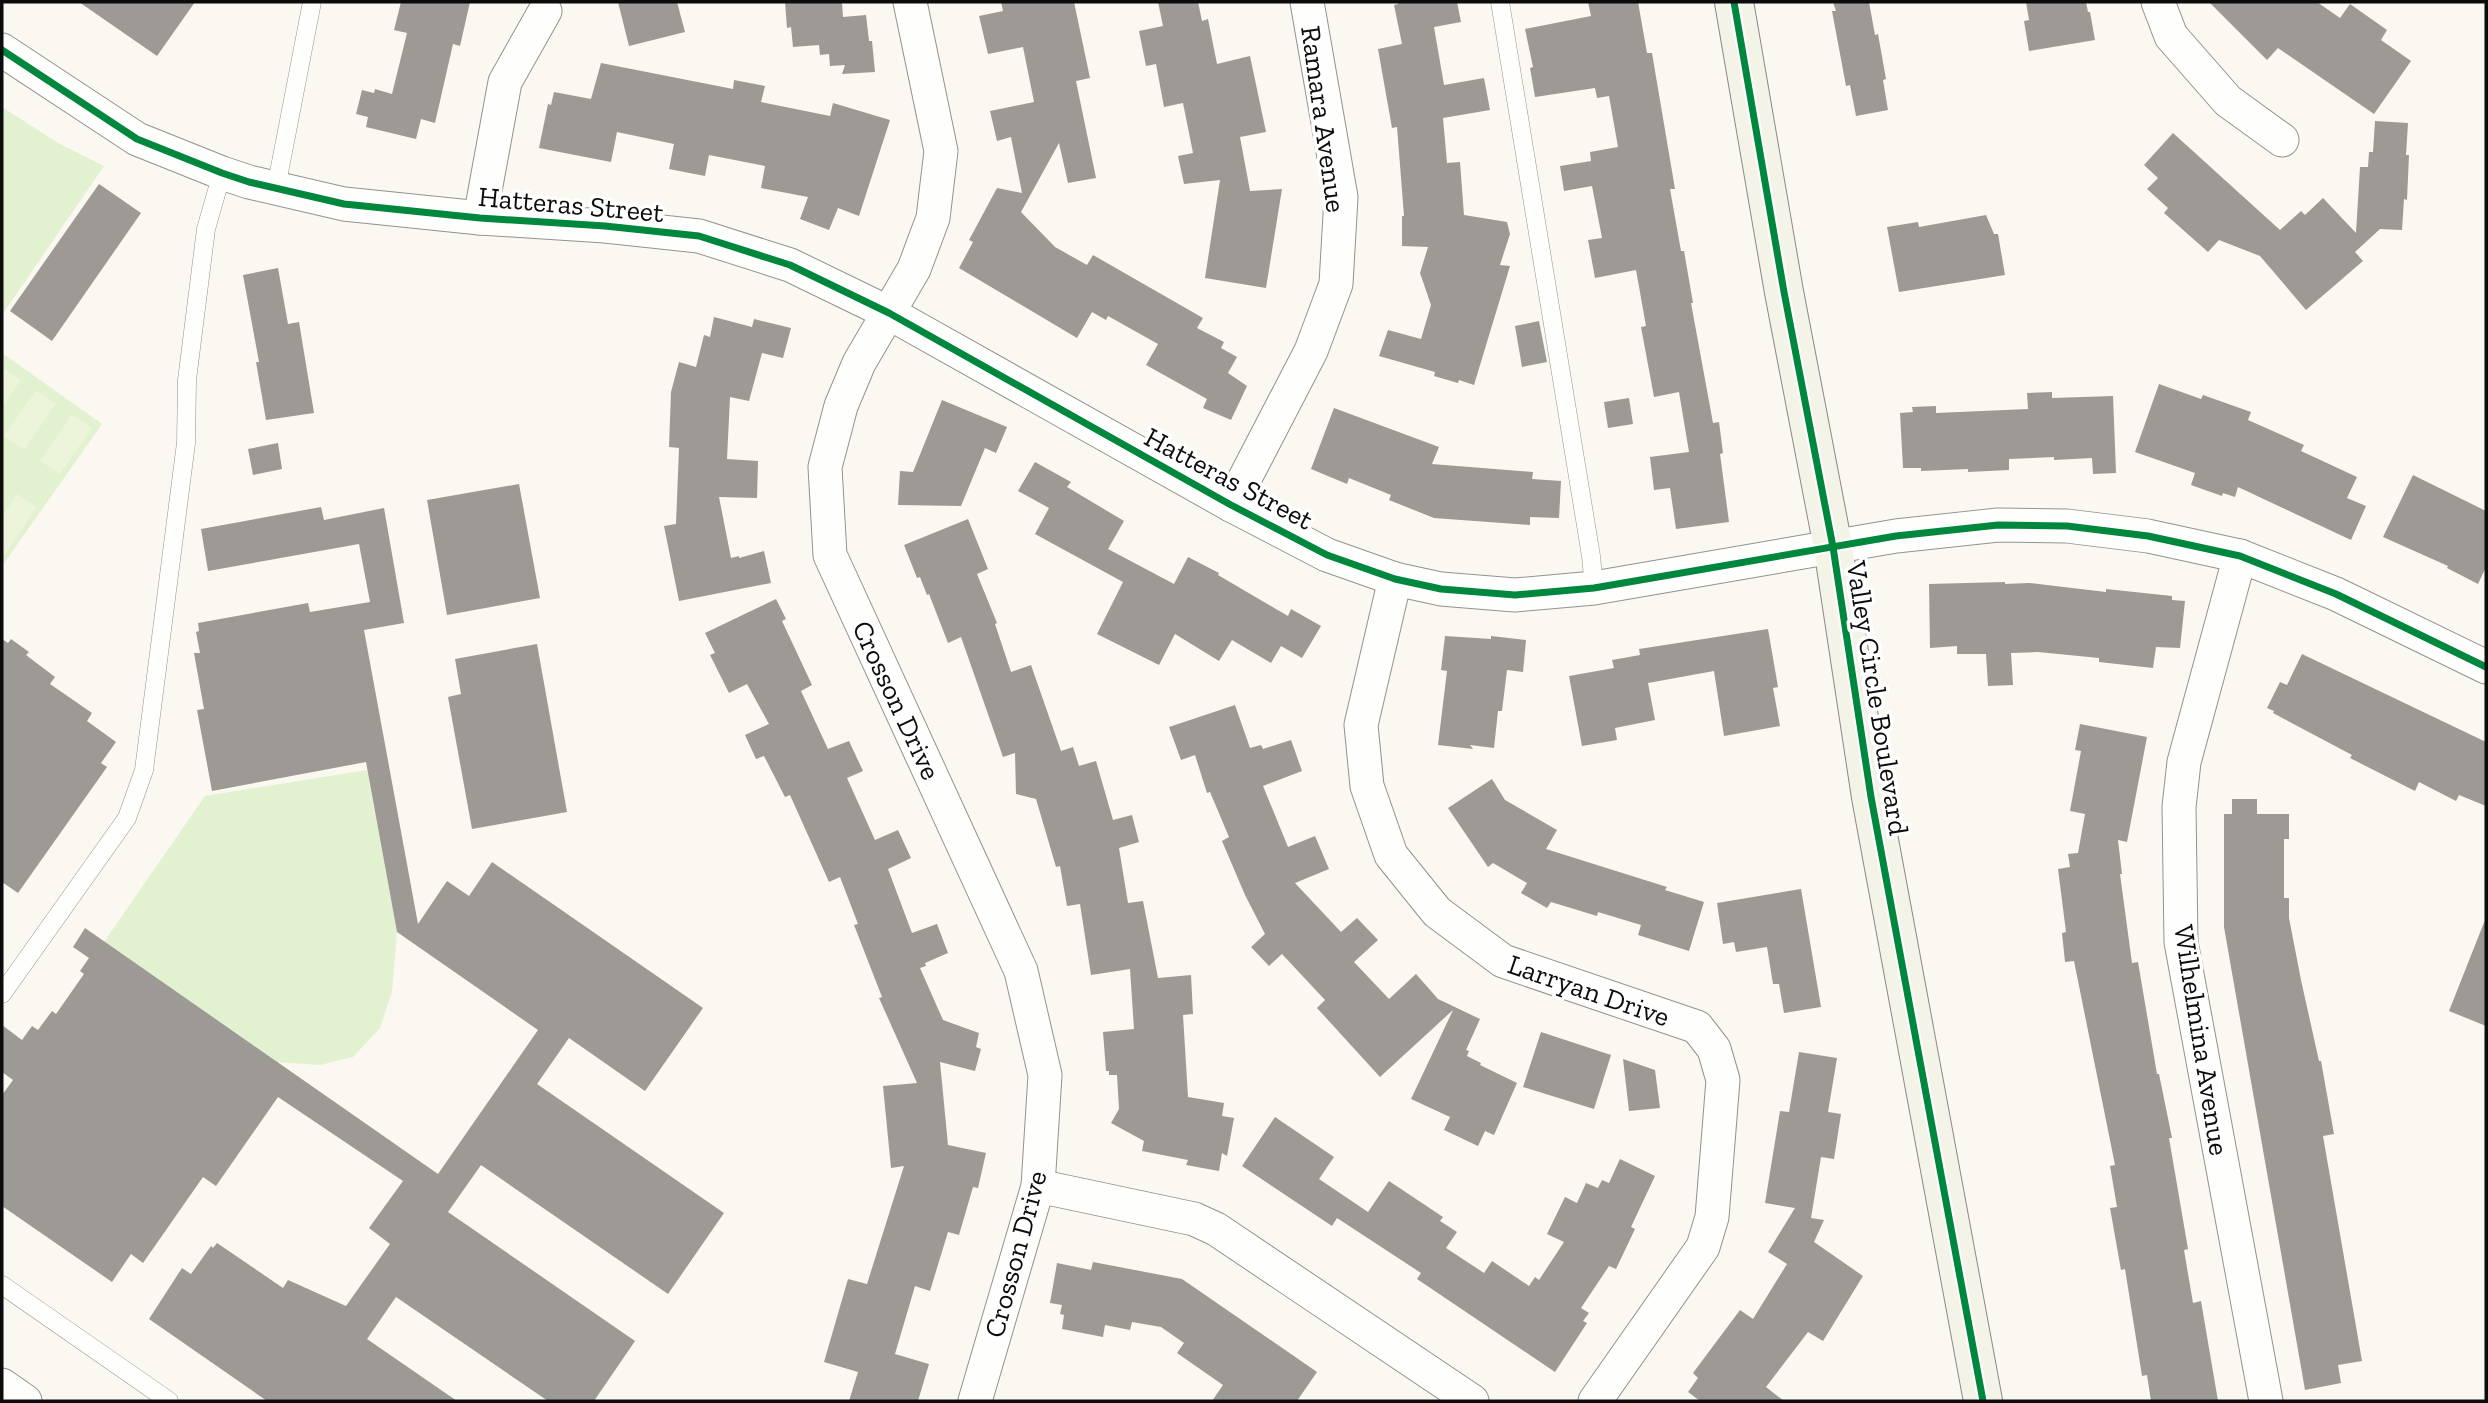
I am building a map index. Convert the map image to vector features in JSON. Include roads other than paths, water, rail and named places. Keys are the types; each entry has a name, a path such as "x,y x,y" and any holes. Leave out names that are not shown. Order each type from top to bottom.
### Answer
{"main road":[{"name":"Valley Circle Boulevard","path":"1734,2 1784,292 1833,547 1871,797 1983,1401"}],"street":[{"name":"Crosson Drive","path":"910,2 941,151 933,218 914,268 859,363 841,406 825,467 830,555 1021,971 1045,1075 1038,1186 975,1401"},
{"name":"Ramara Avenue","path":"1231,505 1311,351 1336,284 1341,197 1307,2"},
{"path":"2158,2 2171,36 2228,101 2282,139"},
{"path":"480,218 505,82 545,11"},
{"name":"Hatteras Street","path":"2,50 137,139 222,173 276,188 344,204 699,236 790,265 889,313 1231,505 1327,555 1395,579 1441,589 1515,594 1594,588 1896,536 1998,526 2067,526 2148,536 2240,556 2336,594 2486,667"},
{"name":"Wilhelmina Avenue","path":"2240,556 2185,762 2179,807 2180,942 2266,1401"},
{"name":"Larryan Drive","path":"1395,579 1361,725 1367,786 1391,855 1437,912 1503,961 1697,1027 1714,1049 1723,1080 1713,1217 1703,1247 1595,1401"},
{"path":"1038,1186 1194,1219 1216,1229 1472,1401"},
{"path":"2,1385 25,1401"}],"lane":[{"path":"276,188 312,2"},
{"path":"1500,2 1591,556 1594,588"},
{"path":"2,994 127,817 144,769 186,443 188,367 206,229 222,173"},
{"path":"2,1285 169,1401"}]}
